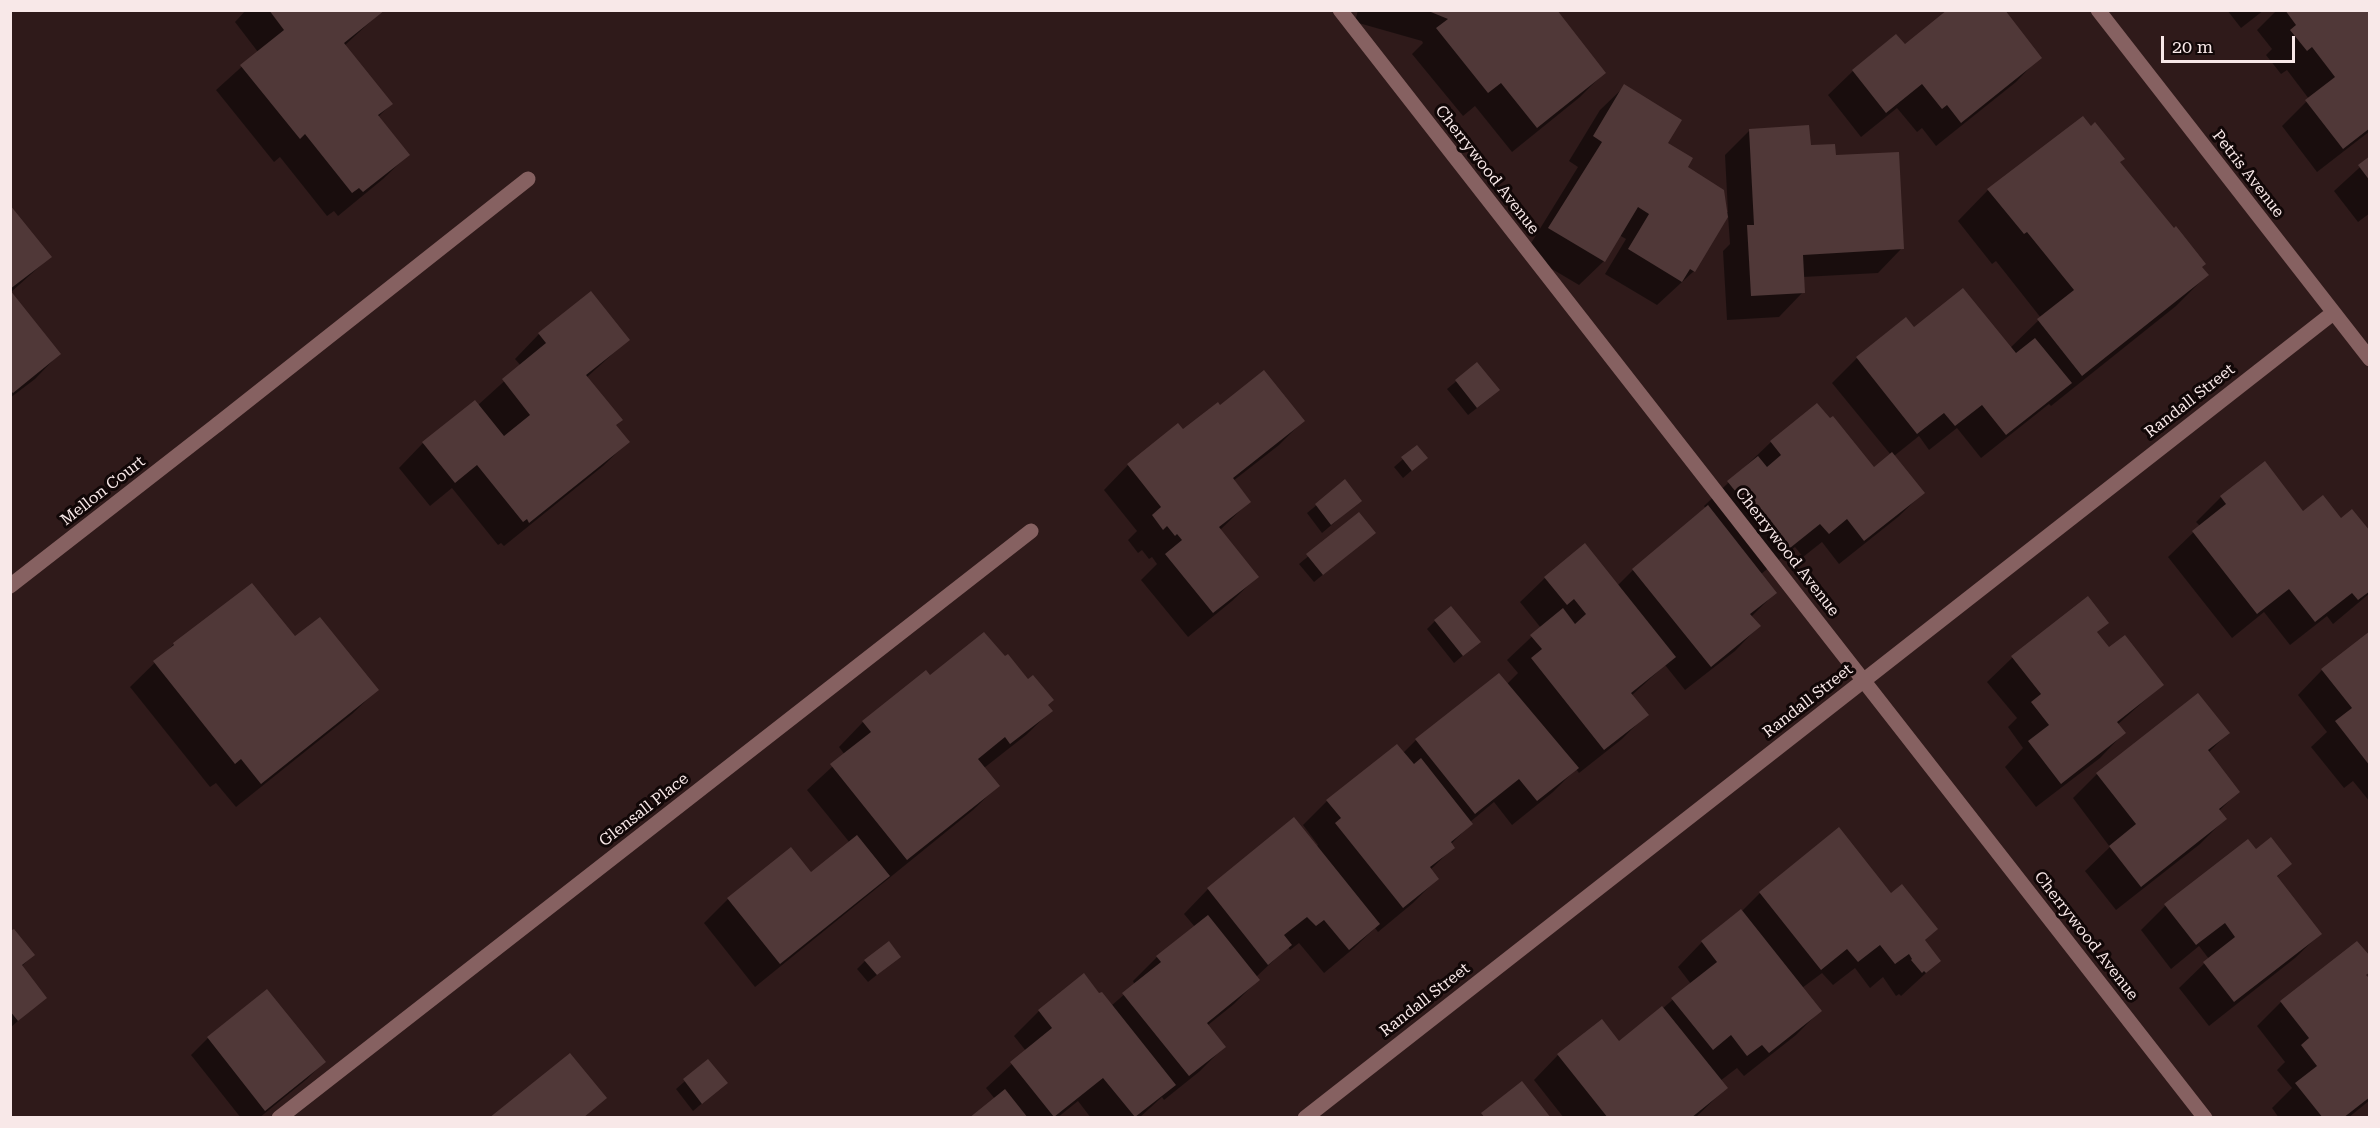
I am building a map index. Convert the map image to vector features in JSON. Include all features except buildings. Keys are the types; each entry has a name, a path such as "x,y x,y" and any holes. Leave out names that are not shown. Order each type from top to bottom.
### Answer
{"street":[{"name":"Cherrywood Avenue","path":"1340,10 2205,1118"},
{"name":"Petris Avenue","path":"2098,10 2370,359"},
{"name":"Mellon Court","path":"10,586 528,179"},
{"name":"Randall Street","path":"1305,1118 2333,312"},
{"name":"Glensall Place","path":"279,1118 1031,531"}]}
